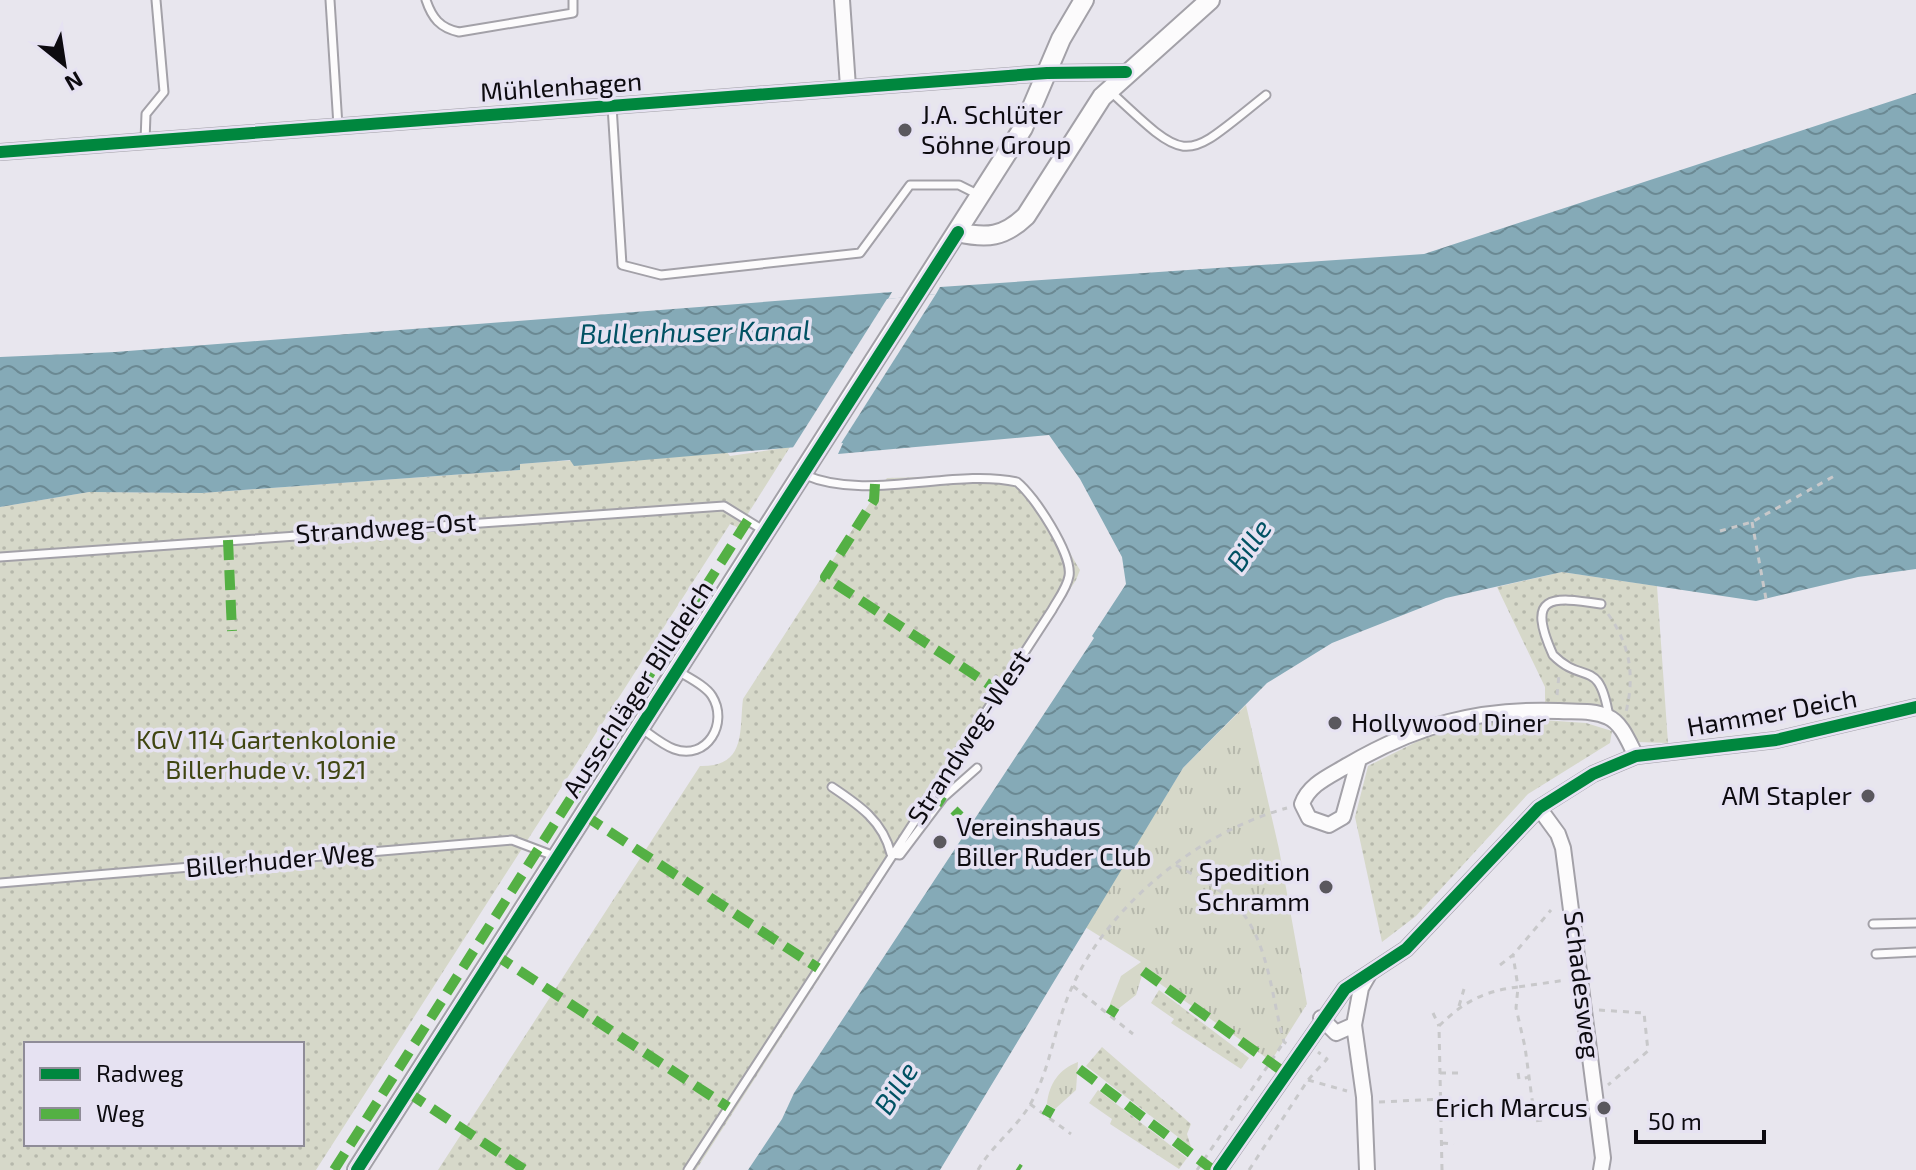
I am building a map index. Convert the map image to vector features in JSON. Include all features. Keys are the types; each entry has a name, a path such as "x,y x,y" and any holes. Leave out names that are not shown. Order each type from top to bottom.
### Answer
{"street":[{"path":"842,0 848,87"},
{"name":"Ausschläger Billdeich","path":"357,1170 1023,128 1061,39 1084,0"},
{"path":"958,232 991,237 1014,227 1026,216 1109,90 1210,0"},
{"name":"Mühlenhagen","path":"0,152 848,87 1047,73 1126,72"},
{"name":"Hammer Deich","path":"1219,1170 1321,1018 1345,989 1406,949 1539,808 1593,774 1636,756 1776,740 1916,707"},
{"path":"1359,759 1343,817 1329,825 1309,818 1302,804 1307,792 1359,759 1433,724 1499,712 1554,711 1615,722 1636,756"},
{"name":"Schadesweg","path":"1539,808 1558,834 1563,848 1603,1158 1601,1170"},
{"path":"1367,1170 1364,1100 1354,1025 1361,988 1372,969"},
{"path":"1321,1018 1336,1033 1354,1025"}],"lane":[{"path":"145,141 146,114 164,92 156,0"},
{"path":"330,0 338,126"},
{"path":"426,0 434,19 446,29 459,32 573,13 573,0"},
{"path":"1109,90 1174,147 1191,149 1206,143 1266,95"},
{"path":"612,106 622,265 661,275 860,253 910,185 959,185 980,196"},
{"name":"Strandweg-West","path":"688,1170 1066,586 1069,563 1030,495 1017,482 841,483 802,474"},
{"name":"Strandweg-Ost","path":"0,557 724,506 765,532"},
{"path":"1601,604 1559,598 1545,605 1543,624 1556,660 1596,677 1615,722"},
{"path":"640,727 675,750 696,750 715,736 720,714 711,693 676,670"},
{"path":"832,787 868,811 888,840 891,854 900,855 943,798 977,768"},
{"name":"Billerhuder Weg","path":"0,883 512,840 557,857"},
{"path":"1873,924 1916,923"},
{"path":"1876,954 1916,952"}],"path":[{"path":"1720,531 1752,522 1836,475"},
{"path":"1752,522 1766,599"},
{"path":"1601,604 1629,656 1632,679 1615,722"},
{"path":"1554,711 1559,679 1556,660"},
{"path":"978,1170 993,1147 1030,1104 1053,1054 1073,986 1111,927 1145,891 1176,865 1231,828 1302,804"},
{"path":"1176,865 1219,892 1244,916 1265,961 1284,1042 1197,1170"},
{"path":"1500,965 1513,955 1551,910"},
{"path":"1513,955 1518,987 1516,1008 1535,1121 1542,1120"},
{"path":"1439,1026 1459,1006 1491,990 1581,977"},
{"path":"1073,986 1133,1034"},
{"path":"1459,1006 1464,989"},
{"path":"1595,1009 1644,1013 1648,1051 1606,1087"},
{"path":"1433,1013 1439,1026 1442,1170"},
{"path":"1249,1170 1308,1080 1327,1059 1305,1042"},
{"path":"1433,1066 1440,1066"},
{"path":"1440,1073 1458,1073"},
{"path":"1518,1073 1519,1079 1530,1077"},
{"path":"1308,1080 1364,1100 1441,1099 1451,1103"},
{"path":"1030,1104 1071,1134"},
{"path":"1442,1143 1454,1144"}],"green space":[{"name":"KGV 114 Gartenkolonie Billerhude v. 1921","path":"790,447 739,528 730,524 316,1170 0,1170 0,507 89,492 202,493 520,470 519,464 726,451 730,456"},
{"path":"1007,475 1029,488 1049,514 1080,570 1076,580 696,1170 438,1170 700,766 715,765 733,753 740,734 743,699 887,478"},
{"path":"1562,572 1657,586 1668,743 1637,742 1623,717 1589,705 1545,705 1545,687 1497,587"},
{"path":"1246,705 1279,849 1307,1004 1271,1061 1143,972 1136,995 1118,1009 1110,1004 1121,976 1141,962 1085,927 1183,768"},
{"path":"1515,718 1586,723 1612,731 1610,743 1528,794 1416,916 1382,942 1355,817 1368,766 1436,732"},
{"path":"1159,990 1249,1058 1241,1069 1171,1023 1174,1019 1151,1003"},
{"path":"1102,1047 1191,1124 1187,1134 1191,1147 1086,1066"},
{"path":"1078,1062 1076,1090 1055,1109 1047,1104 1050,1090 1060,1073"},
{"path":"1098,1090 1187,1158 1179,1169 1110,1124 1112,1119 1089,1103"}],"water":[{"path":"1916,93 1916,569 1858,577 1756,601 1562,572 1446,598 1332,643 1267,683 1183,768 940,1170 748,1170 782,1119 794,1093 1094,638 1092,636 1126,584 1122,557 1080,479 1049,435 838,454 843,443 574,466 570,460 520,464 520,470 202,493 89,492 0,507 0,357 115,352 892,292 888,299 936,294 940,287 1424,254"}],"pier":[{"path":"936,294 840,445 792,449 887,299"}],"marked path":[{"path":"875,484 874,500 825,577 999,691"},
{"path":"334,1170 748,520"},
{"path":"228,540 232,631"},
{"path":"954,810 960,816"},
{"path":"584,815 818,968"},
{"path":"494,954 728,1107"},
{"path":"1143,971 1285,1073"},
{"path":"1110,1015 1115,1007"},
{"path":"1079,1069 1213,1170"},
{"path":"407,1092 525,1170"},
{"path":"1046,1116 1051,1107"}],"cycle path":[{"path":"0,152 1047,73 1126,72"},
{"path":"357,1170 958,232"},
{"path":"1219,1170 1345,989 1406,949 1539,808 1593,774 1636,756 1776,740 1916,707"}],"place":[{"name":"J.A. Schlüter Söhne Group","path":"905,130"},
{"name":"Hollywood Diner","path":"1335,723"},
{"name":"AM Stapler","path":"1868,796"},
{"name":"Vereinshaus Biller Ruder Club","path":"940,842"},
{"name":"Spedition Schramm","path":"1326,887"},
{"name":"Erich Marcus","path":"1604,1108"}],"water label":[{"name":"Bullenhuser Kanal","path":"695,332"},
{"name":"Bille","path":"1249,545"},
{"name":"Bille","path":"896,1088"}]}
